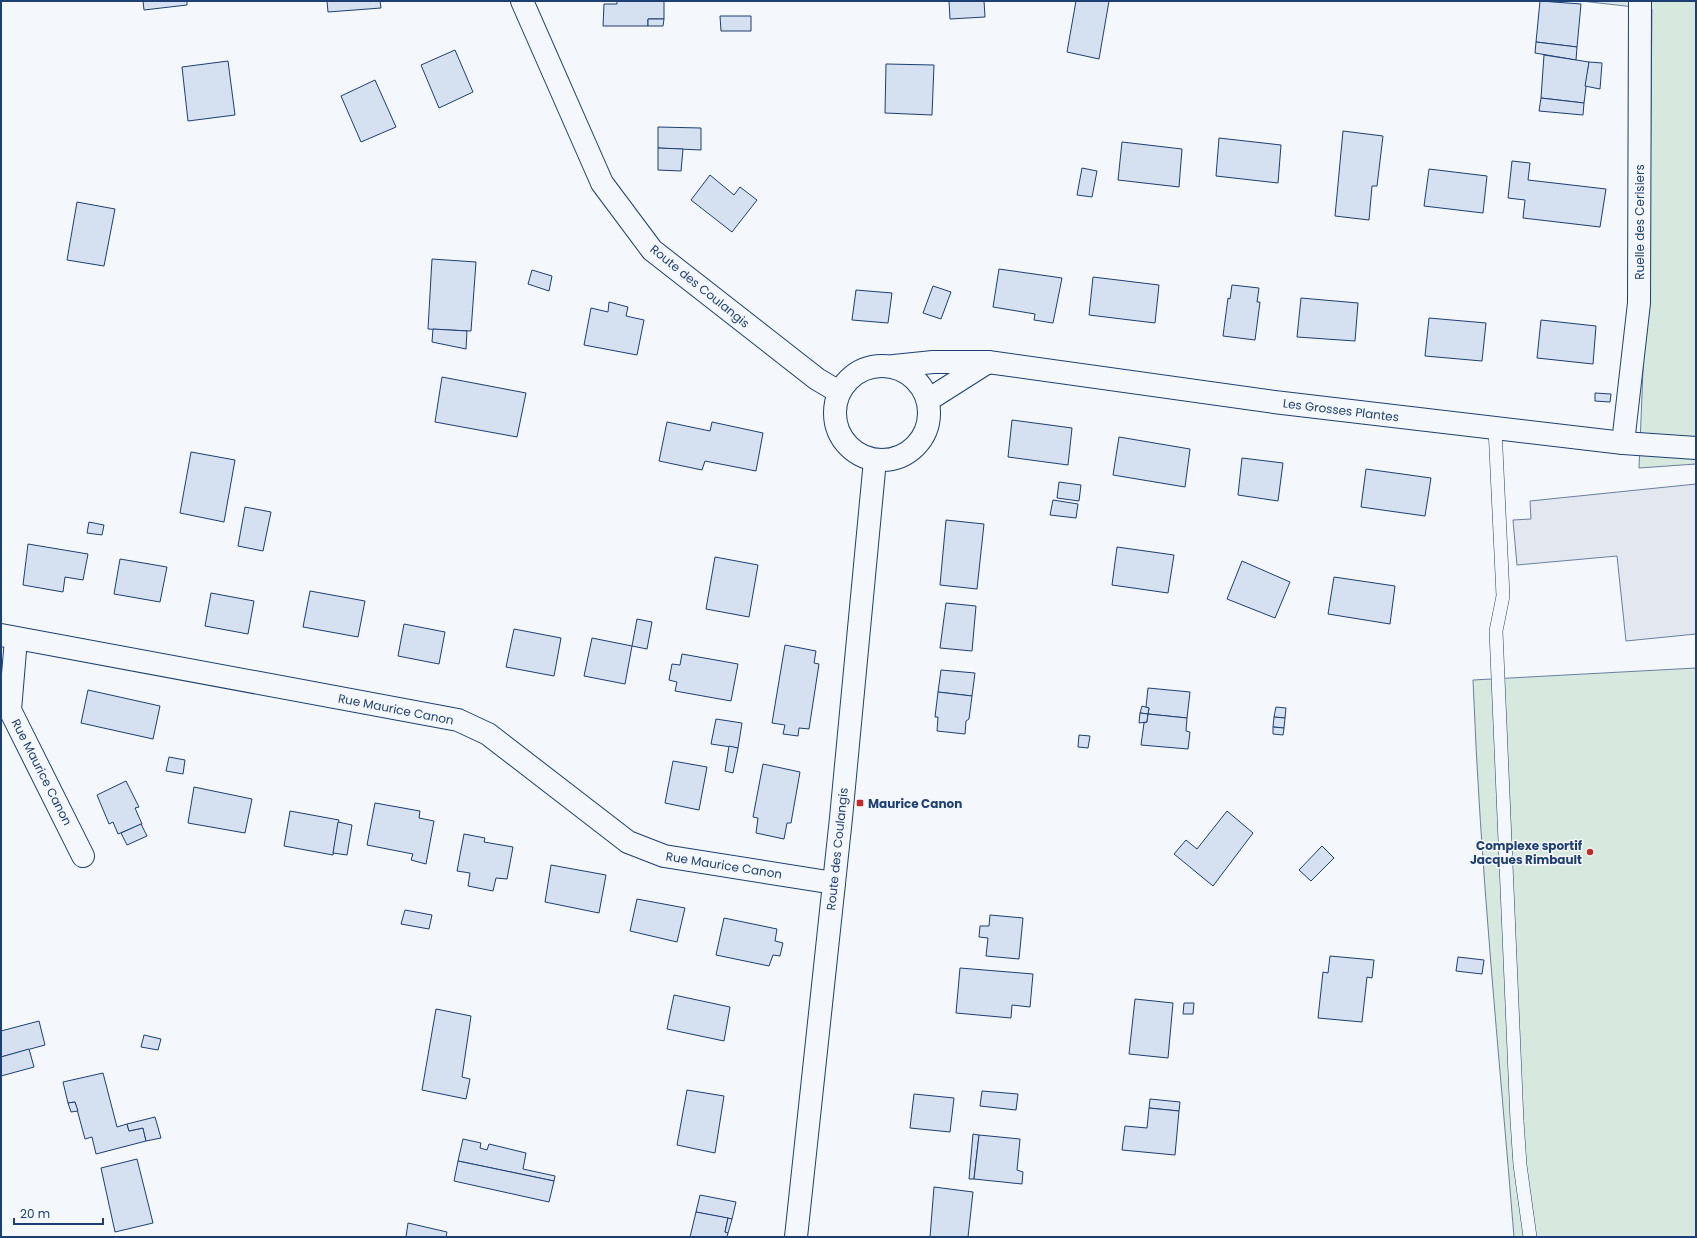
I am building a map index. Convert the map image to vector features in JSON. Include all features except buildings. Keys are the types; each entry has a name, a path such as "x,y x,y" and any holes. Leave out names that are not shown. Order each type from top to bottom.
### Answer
{"street":[{"name":"Route des Coulangis","path":"522,1 602,183 652,250 817,379 839,392"},
{"name":"Ruelle des Cerisiers","path":"1623,443 1639,303 1640,1"},
{"name":"Les Grosses Plantes","path":"894,366 932,362 988,362 1274,402 1623,443 1696,448"},
{"path":"928,400 988,362"},
{"path":"881,365 894,366 913,377 921,384 928,400 930,415 927,430 918,444 906,454 892,460 875,460 861,456 849,447 840,435 835,421 835,406 839,392 847,381 856,373 868,367 881,365"},
{"name":"Route des Coulangis","path":"796,1237 834,883 875,460"},
{"name":"Rue Maurice Canon","path":"83,856 10,710 8,637 458,720 488,734 628,842 664,856 834,883"}],"lane":[{"path":"1494,428 1503,596 1496,631 1507,928 1520,1165 1530,1237"}],"shaded area":[{"path":"1581,1 1696,1 1696,464 1639,468 1650,198 1652,9"},
{"path":"1696,484 1696,634 1626,641 1617,556 1517,565 1513,520 1531,519 1530,501"},
{"name":"Complexe sportif Jacques Rimbault","path":"1696,668 1696,1237 1514,1237 1485,889 1473,680"}],"place":[{"name":"Maurice Canon","path":"860,803"},
{"name":"Complexe sportif Jacques Rimbault","path":"1590,852"}]}
